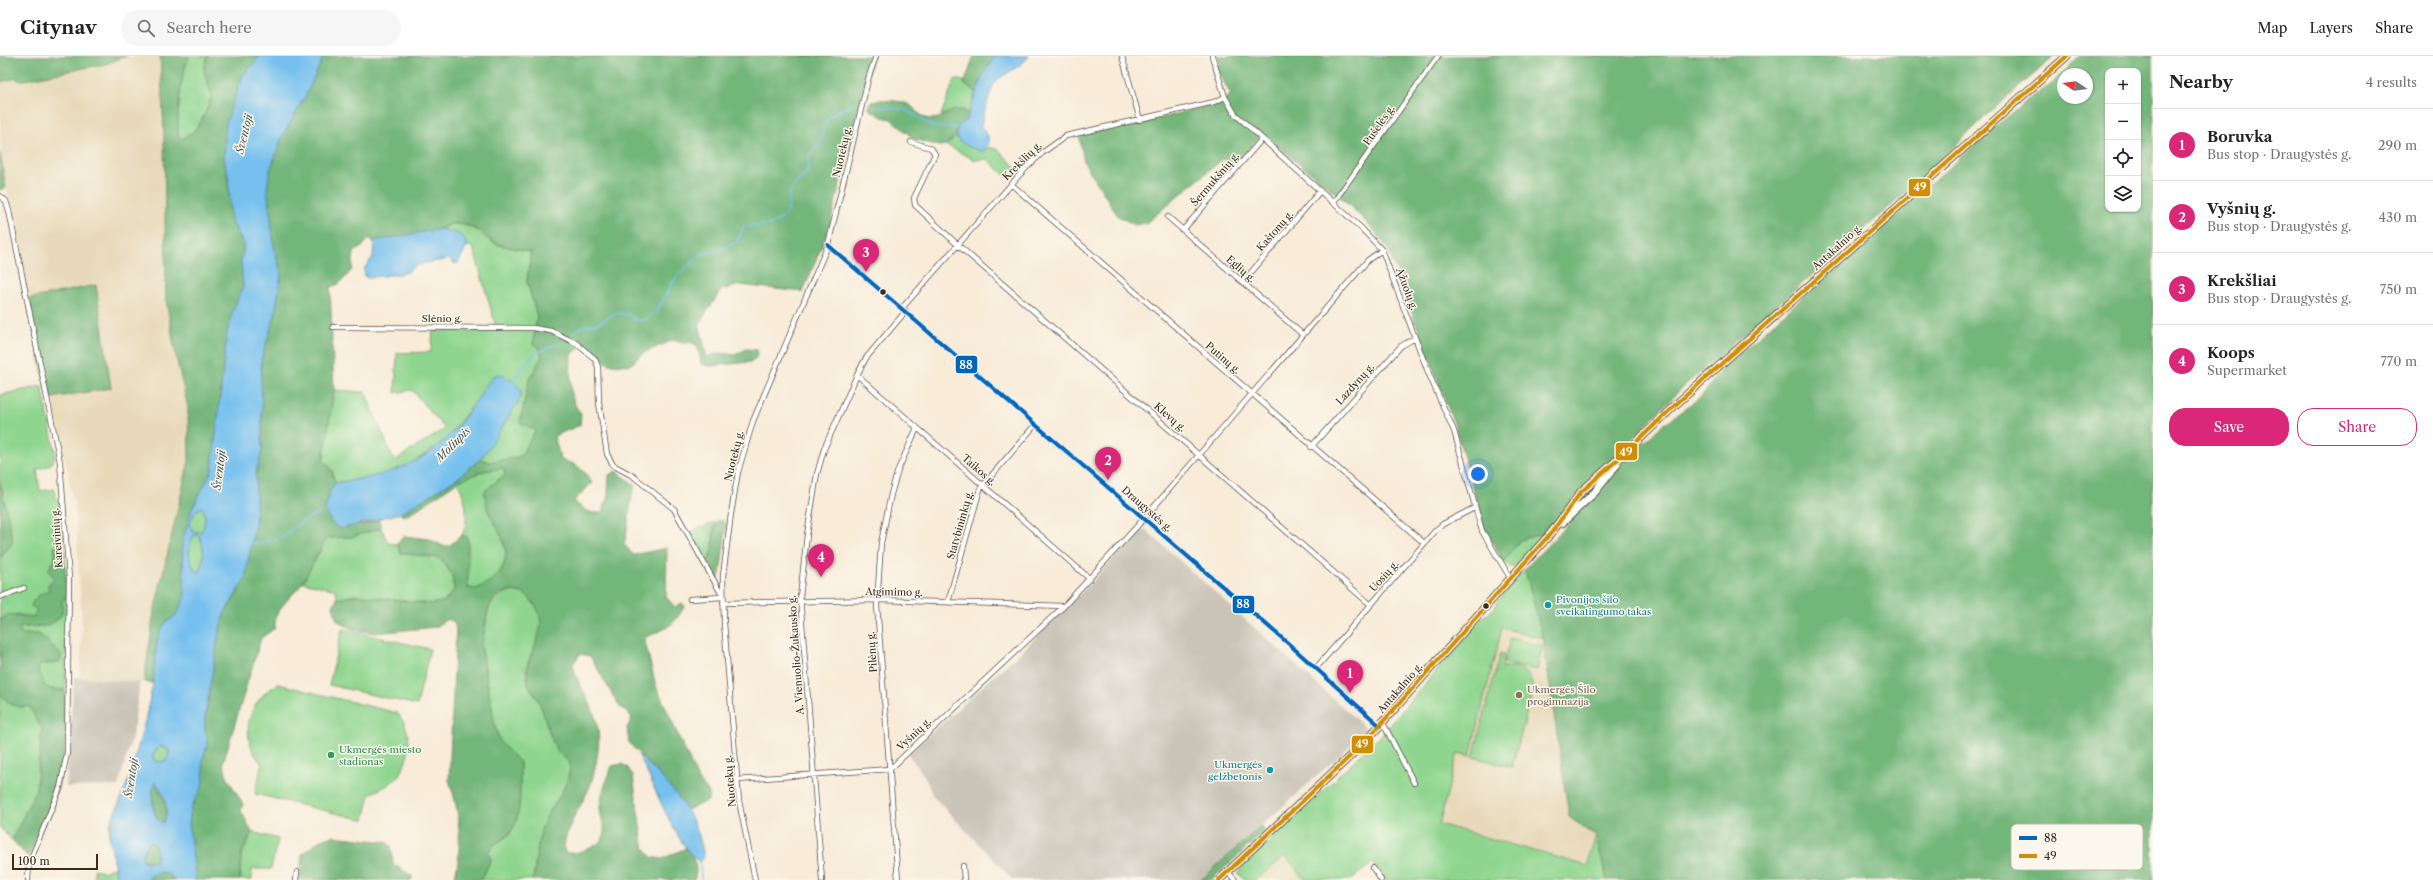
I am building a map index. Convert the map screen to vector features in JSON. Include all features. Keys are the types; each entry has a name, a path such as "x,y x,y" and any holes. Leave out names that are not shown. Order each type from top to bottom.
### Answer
{"main road":[{"name":"Antakalnio g.","path":"1219,880 1335,773 1382,725 1552,532 1581,492 1623,456 1674,406 2067,56"}],"street":[{"name":"Nuotekų g.","path":"755,880 737,780 723,603 723,576 738,472 753,421 828,245 869,76 876,56"},
{"path":"1122,56 1140,120"},
{"name":"Ąžuolų g.","path":"1212,56 1225,97 1235,114 1365,232 1382,250 1415,338 1454,431 1474,508 1486,541 1510,579"},
{"name":"Pušelės g.","path":"1333,203 1438,56"},
{"name":"Krekšlių g.","path":"902,308 1011,184 1042,153 1066,136 1214,102 1225,97"},
{"name":"Šermukšnių g.","path":"1183,230 1262,139"},
{"name":"Klevų g.","path":"911,142 931,148 936,154 914,198 915,205 957,244 1371,605"},
{"name":"Putinų g.","path":"1011,184 1251,395 1424,543"},
{"name":"Kaštonų g.","path":"1243,282 1320,191"},
{"name":"Kareivinių g.","path":"0,196 6,202 9,211 60,462 69,578 66,753 60,788 29,863 28,880"},
{"name":"Eglių g.","path":"1168,217 1302,334"},
{"name":"Draugystės g.","path":"828,245 1382,725"},
{"name":"Vyšnių g.","path":"890,769 1064,606 1090,579 1144,519 1198,453 1251,395 1302,334 1368,260 1382,250"},
{"name":"A. Vienuolio-Žukausko g.","path":"822,880 800,601 802,566 817,474 824,449 856,375 866,358 906,311"},
{"name":"Slėnio g.","path":"332,327 533,328 551,331 576,344 595,359 598,367 599,403 607,454 613,465 633,476 674,509 723,597"},
{"name":"Lazdynų g.","path":"1311,447 1401,346 1415,338"},
{"name":"Taikos g.","path":"856,375 1090,579"},
{"name":"Statybininkų g.","path":"948,602 976,498 982,485 1036,425"},
{"name":"Pilėnų g.","path":"898,880 878,600 881,543 891,494 898,470 917,428"},
{"name":"Uosių g.","path":"1316,668 1424,543 1443,524 1474,508"},
{"path":"0,597 24,588"},
{"path":"690,599 723,597"},
{"name":"Atgimimo g.","path":"723,603 878,600 1064,606"},
{"path":"1382,725 1414,782"},
{"path":"737,780 890,769"},
{"path":"963,866 964,880"},
{"path":"1373,868 1381,880"},
{"path":"296,880 297,872"},
{"path":"1228,872 1235,880"}],"shaded area":[{"path":"127,56 160,56 164,132 166,299 175,352 188,408 189,460 154,612 144,682 80,677 82,625 75,507 52,398 111,388 96,285 27,299 0,153 0,82 18,78 19,81 105,64"},
{"path":"1139,530 1146,530 1368,730 1201,880 1013,880 933,796 924,775 908,754 1026,647 1089,585"},
{"name":"Ukmergės Šilo progimnazija","path":"1502,628 1543,638 1569,817 1596,835 1587,866 1439,825 1458,753 1471,755"},
{"path":"74,677 140,682 132,737 118,786 66,787"},
{"path":"1285,856 1306,880 1256,880"}],"green space":[{"path":"0,56 127,56 105,64 19,81 17,78 0,82"},
{"path":"160,56 189,56 183,75 179,105 178,135 182,139 188,136 198,126 205,114 212,95 204,72 207,56 260,56 256,62 247,69 224,160 227,172 231,214 238,234 244,245 241,261 243,288 233,310 227,333 212,471 191,511 182,561 185,578 185,598 176,615 165,623 157,643 153,683 144,682 154,612 189,460 188,408 175,352 166,299 164,132"},
{"path":"189,56 207,56 204,72 212,95 205,114 198,126 188,136 182,139 178,135 179,105 183,75"},
{"path":"324,56 874,56 860,100 830,225 803,292 740,285 721,290 699,324 707,357 720,353 735,355 746,349 758,350 756,358 750,362 709,366 701,364 698,346 689,341 682,343 673,340 643,353 631,365 609,364 582,345 571,355 571,386 574,401 581,413 580,425 554,436 561,460 579,467 592,483 574,501 584,509 591,512 603,512 608,496 609,475 616,471 635,485 624,544 633,555 667,548 666,597 675,607 682,603 685,606 672,624 644,638 656,686 698,779 709,793 709,800 687,810 660,775 629,743 627,728 632,718 628,712 619,706 590,656 580,654 573,664 574,669 577,679 593,711 599,739 597,758 592,780 566,835 564,844 565,853 575,853 585,850 602,841 604,828 600,805 602,793 612,766 622,764 628,768 633,776 643,845 651,857 662,859 686,848 696,867 694,880 533,880 540,834 550,812 564,789 570,762 557,750 539,702 528,683 527,672 529,661 540,631 541,621 538,611 527,596 519,592 510,591 501,593 490,604 481,645 495,726 500,742 520,762 519,810 517,820 509,834 493,846 488,852 491,860 481,880 454,880 459,856 459,830 456,804 449,780 456,629 454,622 447,619 436,627 375,633 351,629 337,620 333,606 337,599 356,595 431,604 445,601 454,590 452,574 440,558 401,553 397,544 404,536 429,539 443,546 449,546 462,535 467,537 468,588 476,589 488,582 497,576 504,565 506,550 504,542 488,511 484,492 505,474 504,468 483,471 457,482 410,514 402,516 401,513 458,478 480,459 489,462 520,457 536,430 520,423 529,381 542,356 540,349 533,344 537,316 527,281 531,252 500,245 491,241 480,231 465,224 451,224 440,229 373,242 372,239 367,240 363,246 354,252 352,270 339,284 330,287 334,390 323,461 329,465 335,483 330,491 361,525 379,520 381,528 351,537 327,538 303,582 284,603 277,614 275,628 261,638 223,763 228,779 243,804 241,811 252,832 241,856 240,880 196,880 189,826 191,808 202,787 204,773 202,762 208,742 205,730 205,718 219,631 224,614 238,593 252,543 256,518 256,473 262,450 261,360 275,315 281,273 274,246 267,188 270,170 283,135 306,95"},
{"path":"974,56 995,56 976,92 964,84"},
{"path":"1216,56 2055,56 1989,113 1921,179 1684,386 1576,496 1544,533 1520,540 1503,562 1484,527 1455,426 1388,249 1361,217 1329,188 1262,134 1233,166 1223,159 1146,223 1135,225 1118,216 1084,162 1079,135 1147,122 1218,103 1231,95 1221,77"},
{"path":"2078,56 2153,56 2153,880 1607,880 1596,836 1569,817 1543,638 1525,569 1588,503 1609,477 1659,428 1702,396 1720,371 1987,134 2029,99 2052,84 2057,79 2057,104 2093,104 2093,68 2067,68"},
{"path":"955,79 964,81 964,84 976,92 969,113 963,110 941,115"},
{"path":"881,100 908,104 923,117 929,119 941,117 949,112 957,110 963,110 969,113 966,120 960,125 956,136 946,145 940,146 914,139 891,119 882,117 869,109 870,103"},
{"path":"956,136 957,139 967,146 986,150 988,147 999,150 1017,169 1008,178 987,159 975,160 946,145"},
{"path":"0,153 6,188 0,190"},
{"path":"451,224 468,226 499,245 531,252 527,281 537,316 533,344 540,349 542,356 529,381 520,422 536,430 520,457 489,462 480,459 491,445 513,380 497,374 446,440 411,464 380,476 335,483 332,470 323,461 334,390 365,392 394,461 445,429 412,390 395,393 397,353 431,352 433,331 497,330 473,247 467,246 463,238 457,233 440,229"},
{"path":"96,285 111,388 52,398 45,385 27,299"},
{"path":"42,386 55,456 50,465 37,469 40,491 54,489 56,500 60,503 64,546 60,546 55,560 50,565 54,578 48,585 49,591 33,617 26,618 18,614 0,620 0,558 13,542 0,481 0,395"},
{"path":"504,468 505,474 488,512 497,526 504,542 505,558 503,566 497,576 488,582 476,589 467,588 467,537 462,535 466,522 466,508 463,494 457,482 483,471"},
{"path":"0,481 13,542 0,558"},
{"path":"202,507 205,516 205,523 202,532 194,532 189,525 195,512"},
{"path":"720,520 725,521 726,528 724,523 713,531 713,549 706,566 689,532"},
{"path":"721,522 726,528 720,573 718,580 715,580 706,566 713,549 714,526"},
{"path":"381,528 388,543 397,544 401,553 440,558 452,574 454,590 445,601 431,604 356,595 337,599 336,590 303,582 327,538 351,537"},
{"path":"1544,533 1514,567 1511,567 1503,562 1520,540"},
{"path":"194,534 199,536 203,545 203,558 199,572 195,571 189,553 190,544"},
{"path":"54,547 64,547 67,595 62,602 63,610 56,621 50,624 35,627 20,627 19,629 23,634 39,634 62,656 59,662 41,664 38,669 44,685 51,689 65,690 65,739 61,775 52,805 28,857 12,840 36,790 42,730 29,706 20,707 13,705 0,694 0,620 8,614 33,617 37,610 31,606 32,603 38,596 49,591 48,585 54,578 48,570 55,560"},
{"path":"1525,569 1543,638 1502,628 1470,756 1458,753 1439,824 1587,866 1596,835 1607,880 1385,880 1373,863 1350,880 1306,880 1285,856 1256,880 1244,880 1238,872 1379,737 1485,615 1487,615 1496,606 1496,603"},
{"path":"510,591 526,594 539,609 542,630 526,667 528,684 541,706 557,751 570,762 564,788 550,812 540,834 533,880 481,880 491,860 488,852 492,846 510,834 519,791 520,762 500,742 495,726 481,645 490,607 500,596"},
{"path":"67,595 65,690 51,689 44,685 38,669 41,664 53,664 49,642 39,635 23,634 18,630 20,627 48,626 59,618 62,602"},
{"path":"342,629 430,649 417,705 329,685"},
{"path":"1510,638 1543,646 1537,670 1504,663"},
{"path":"1500,653 1504,654 1502,669 1513,667 1523,670 1530,678 1533,690 1512,767 1473,757"},
{"name":"Ukmergės miesto stadionas","path":"278,684 397,713 402,720 406,727 409,744 403,769 392,782 370,794 364,820 255,794 262,764 254,753 250,742 248,731 249,720 259,699"},
{"path":"0,694 13,705 20,707 29,706 42,729 36,790 12,840 0,828"},
{"path":"161,747 167,749 169,755 167,761 161,763 155,761 153,755 155,749"},
{"path":"155,782 165,801 166,816 164,822 161,822 158,819 154,809 153,786"},
{"path":"1261,826 1265,831 1211,880 1201,880"},
{"path":"252,832 278,839 271,869 252,869 252,880 240,880 241,856"},
{"path":"332,836 386,842 391,846 393,864 412,876 411,880 299,880 302,854 319,841"},
{"path":"149,842 153,843 156,850 157,857 155,862 143,861 142,856"},
{"path":"115,867 117,880 94,880 94,869 103,872"},
{"path":"160,872 168,872 174,880 147,880 151,875"}],"water":[{"name":"Šventoji","path":"260,56 324,56 306,95 283,135 270,170 267,188 274,246 281,273 275,315 261,360 262,450 256,473 256,518 245,579 224,614 219,631 205,718 205,730 208,742 202,762 204,773 202,787 191,808 189,826 196,880 174,880 168,873 162,873 154,874 147,880 117,880 109,835 110,825 130,776 145,721 153,684 157,642 160,632 165,623 176,615 185,598 182,543 191,511 212,470 227,333 233,310 243,288 241,261 244,245 231,220 228,174 224,160 226,123 242,77","holes":["202,507 205,520 201,532 194,532 189,525 195,512","194,535 199,536 203,545 203,559 199,572 195,571 190,558 189,548","160,746 170,751 166,761 156,762 152,756","155,782 165,800 166,816 164,822 161,822 156,815 152,797","149,842 153,843 157,852 155,862 143,861 142,856"]},
{"path":"995,56 1029,56 1020,65 1001,77 993,86 981,124 981,127 988,136 989,142 983,152 967,146 957,139 957,128 966,120 983,75"},
{"path":"440,229 457,233 465,241 467,246 458,263 453,263 450,259 415,266 405,273 365,277 364,269 373,257 374,241"},
{"path":"499,374 517,385 521,392 521,397 491,445 480,459 458,478 401,513 340,529 331,522 325,510 330,491 335,483 380,475 420,459 451,434 464,419 493,376"},
{"path":"638,754 671,788 689,813 701,842 704,858 700,862 691,855 674,829"}],"waterway":[{"name":"Moliupis","path":"573,333 582,326 595,324 618,313 628,314 636,320 644,320 656,312 678,274 703,254 726,248 737,242 744,226 769,225 783,218 788,208 789,194 794,185 807,173 810,153 820,145 826,122 838,111 854,103"},
{"name":"Moliupis","path":"873,107 904,109 934,127 957,128"},
{"name":"Moliupis","path":"512,382 527,361 537,353 560,344"},
{"name":"Moliupis","path":"251,543 262,543 279,538 318,513"},
{"path":"700,862 701,880"}],"transit line":[{"name":"49","path":"1219,880 1364,743 1552,532 1581,492 1623,455 1674,406 2067,56"},
{"name":"88","path":"828,245 1290,645 1380,726"}],"place":[{"name":"Krekšliai","path":"866,272"},
{"name":"Vyšnių g.","path":"1108,480"},
{"name":"Koops","path":"821,577"},
{"name":"Pivonijos šilo sveikatingumo takas","path":"1548,605"},
{"name":"Boruvka","path":"1350,693"},
{"name":"Ukmergės Šilo progimnazija","path":"1519,695"},
{"name":"Ukmergės miesto stadionas","path":"331,755"},
{"name":"Ukmergės gelžbetonis","path":"1270,770"}]}
